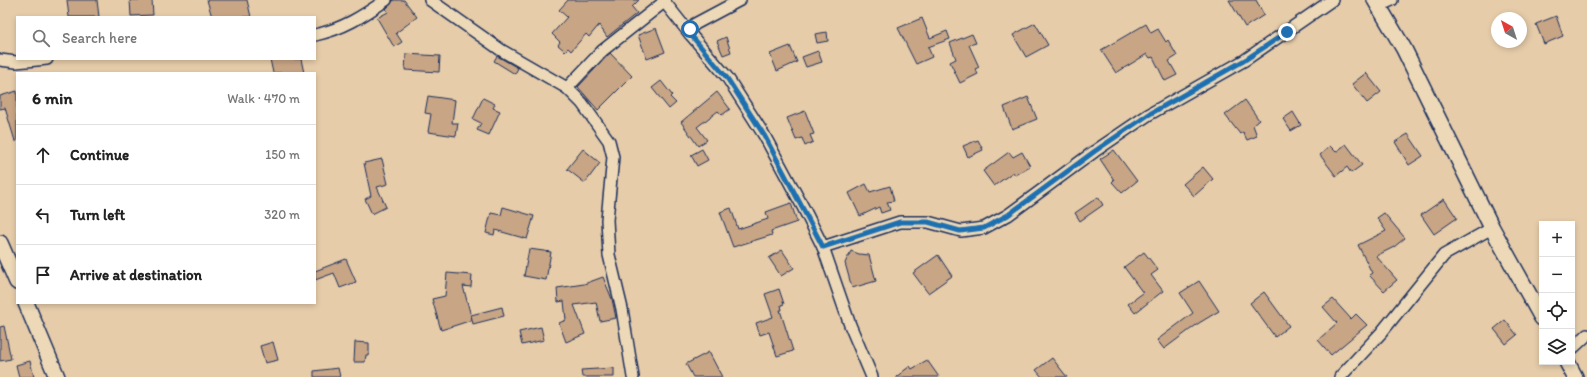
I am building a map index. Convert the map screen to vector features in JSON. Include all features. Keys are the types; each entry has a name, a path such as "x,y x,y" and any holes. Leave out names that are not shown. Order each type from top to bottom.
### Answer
{"main road":[{"path":"1382,2 1404,49 1437,112 1492,228 1539,313"},
{"path":"0,243 16,280"},
{"path":"26,304 57,377"},
{"path":"1569,365 1575,377"}],"street":[{"path":"316,35 332,31 360,19 386,0"},
{"path":"430,0 501,50 567,88 582,103 609,141 613,157 607,220 610,254 622,309 633,377"},
{"path":"690,34 690,29 695,24 740,0"},
{"path":"823,247 900,222 928,222 960,231 984,228 1008,215 1095,151 1148,115 1245,60 1332,0"},
{"path":"567,88 602,51 663,1 727,78 764,135 823,247 850,325 872,377"},
{"path":"0,60 16,62 37,60"},
{"path":"1340,377 1381,333 1444,255 1492,228"},
{"path":"1575,346 1587,335"}],"building":[{"path":"67,0 97,0 99,16 69,16"},
{"path":"130,0 152,0 153,15 131,16"},
{"path":"207,0 247,0 251,16 212,16"},
{"path":"394,0 404,0 417,17 396,33 402,42 394,47 377,18 388,12 386,9"},
{"path":"568,0 639,0 632,7 637,13 607,37 599,25 589,37 586,34 571,51 568,48 565,51 558,45 560,42 552,34 567,17 559,10"},
{"path":"1229,0 1256,0 1264,15 1245,27"},
{"path":"1556,16 1563,36 1544,44 1536,24"},
{"path":"922,18 930,38 947,31 950,39 928,47 932,57 916,64 898,28"},
{"path":"1035,23 1048,45 1026,57 1013,35"},
{"path":"1146,24 1151,33 1158,29 1166,42 1168,40 1177,56 1169,61 1177,75 1165,81 1153,57 1150,58 1147,54 1116,73 1101,50"},
{"path":"656,28 665,52 647,59 638,35"},
{"path":"827,32 828,41 817,43 815,34"},
{"path":"972,34 976,43 969,45 979,67 975,69 978,74 960,83 950,62 956,59 950,43"},
{"path":"726,37 731,52 723,55 717,41"},
{"path":"790,46 797,62 777,71 770,54"},
{"path":"818,51 822,62 806,67 802,57"},
{"path":"610,53 632,76 598,110 578,87"},
{"path":"406,54 440,56 439,72 405,70"},
{"path":"497,56 518,68 515,74 494,61"},
{"path":"270,60 301,60 304,72 273,72"},
{"path":"1366,73 1381,92 1367,103 1352,84"},
{"path":"661,81 672,95 670,97 676,103 669,109 652,88"},
{"path":"16,91 16,141 5,108 0,109 0,96"},
{"path":"717,92 730,109 722,115 718,111 697,127 707,140 698,146 681,122"},
{"path":"428,96 455,100 452,123 458,123 456,136 428,132 431,114 425,113"},
{"path":"1028,97 1037,119 1012,129 1004,107"},
{"path":"483,98 495,104 493,108 500,111 489,135 477,130 481,123 473,119"},
{"path":"1245,100 1259,120 1253,125 1257,136 1247,140 1243,132 1240,134 1225,115"},
{"path":"805,111 814,134 810,135 813,142 805,146 802,138 796,140 787,118"},
{"path":"1293,112 1301,125 1291,131 1283,119"},
{"path":"1408,134 1423,156 1409,165 1395,142"},
{"path":"978,140 983,150 968,157 963,146"},
{"path":"1346,144 1362,165 1351,173 1347,167 1336,176 1320,155 1330,146 1336,152"},
{"path":"583,149 600,163 585,183 567,169"},
{"path":"702,149 708,160 697,166 691,155"},
{"path":"1114,150 1137,181 1122,193 1112,182 1114,180 1100,159"},
{"path":"1009,152 1013,157 1022,152 1030,166 1015,175 1013,172 994,186 983,171"},
{"path":"382,159 388,184 377,187 386,207 372,214 365,199 371,196 364,163"},
{"path":"1203,167 1213,179 1194,196 1183,184"},
{"path":"866,184 870,192 890,186 894,201 887,202 890,210 881,213 879,207 860,216 849,193"},
{"path":"1098,197 1103,205 1080,221 1075,213"},
{"path":"1444,199 1457,218 1434,234 1421,215"},
{"path":"791,203 797,222 771,231 772,235 733,247 720,212 731,208 738,229 768,219 766,212"},
{"path":"503,207 534,216 527,239 495,230 494,235 486,233 491,213 501,215"},
{"path":"1384,213 1405,238 1394,247 1376,256 1397,280 1384,291 1369,275 1372,273 1358,245 1386,231 1377,218"},
{"path":"529,249 551,252 546,280 524,276"},
{"path":"782,250 794,268 781,276 769,258"},
{"path":"851,251 869,255 876,281 852,288 845,263"},
{"path":"1144,252 1158,270 1151,275 1163,291 1135,313 1128,304 1143,293 1124,267"},
{"path":"938,255 952,276 928,293 913,273"},
{"path":"346,259 356,282 340,288 334,273 316,280 316,271"},
{"path":"447,273 472,275 471,287 463,286 472,320 441,330 432,299 445,296"},
{"path":"603,277 612,299 616,318 600,321 596,302 574,305 585,334 566,342 559,323 566,320 564,301 558,302 557,288 584,284"},
{"path":"1199,281 1219,311 1199,323 1164,349 1157,340 1193,313 1180,293"},
{"path":"779,289 784,304 781,305 782,310 780,310 793,351 777,356 769,332 760,335 756,323 773,317 765,294"},
{"path":"1264,292 1289,326 1275,337 1250,303"},
{"path":"1333,299 1351,319 1356,314 1367,325 1331,355 1318,340 1337,323 1323,307"},
{"path":"502,307 504,316 473,324 471,315"},
{"path":"1505,320 1517,335 1506,344 1494,329"},
{"path":"4,326 11,359 0,361 0,327"},
{"path":"541,327 544,340 522,345 519,332"},
{"path":"273,342 278,360 265,363 260,346"},
{"path":"355,342 369,343 369,355 366,355 365,362 354,362"},
{"path":"709,352 722,377 693,377 686,364"},
{"path":"1052,358 1067,377 1042,377 1036,370"},
{"path":"927,360 939,377 896,377 910,366 912,369"},
{"path":"30,361 34,377 19,377 16,365"},
{"path":"338,368 340,377 314,377 314,371"},
{"path":"614,368 614,377 582,377 581,370"}],"route":[{"path":"690,29 690,34 727,78 764,135 823,247 900,222 928,222 960,231 971,231 984,228 1008,215 1095,151 1148,115 1245,60 1287,32"}]}
